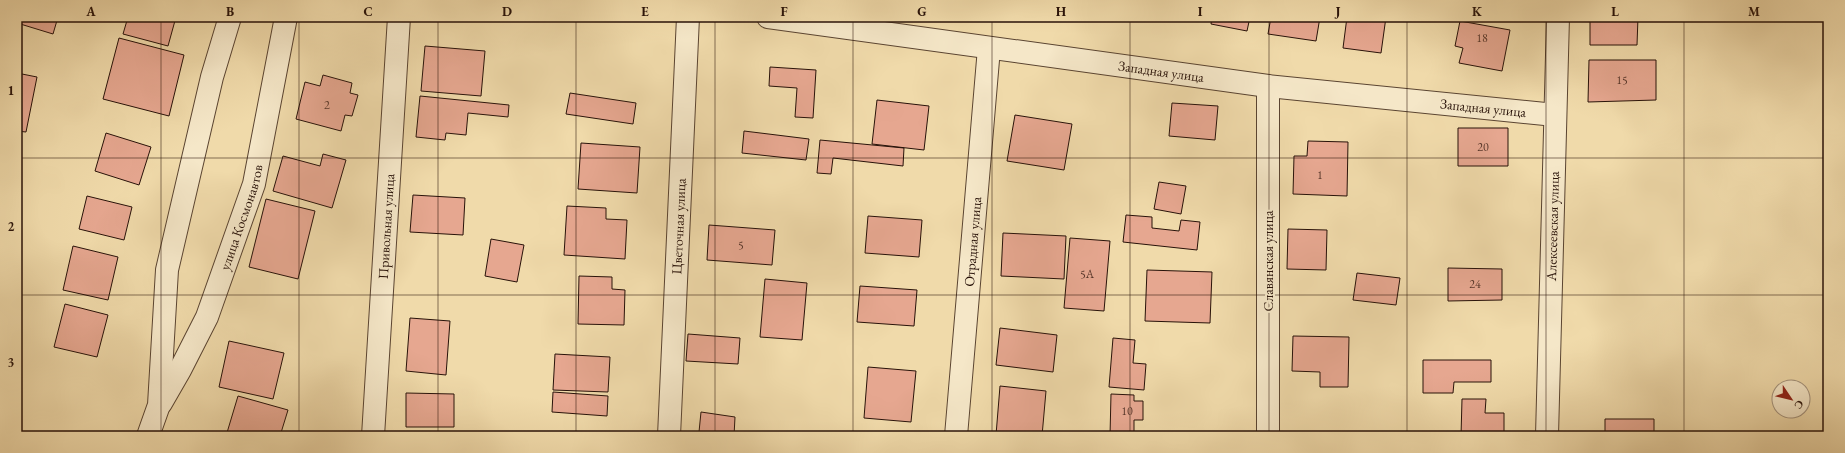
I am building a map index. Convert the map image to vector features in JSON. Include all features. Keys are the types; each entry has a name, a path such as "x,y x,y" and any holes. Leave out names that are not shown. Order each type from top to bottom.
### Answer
{"street":[{"name":"улица Космонавтов","path":"159,405 167,270 212,77 230,17"},
{"name":"улица Космонавтов","path":"148,436 159,405 180,370 207,317 254,184 286,17"},
{"name":"Привольная улица","path":"373,436 399,17"},
{"name":"Цветочная улица","path":"669,436 688,17"},
{"name":"Западная улица","path":"768,17 1268,86 1555,115"},
{"name":"Алексеевская улица","path":"1547,436 1558,17"},
{"name":"Отрадная улица","path":"956,436 989,48"},
{"name":"Славянская улица","path":"1268,86 1268,436"}],"building":[{"path":"17,17 58,17 53,34 17,23"},
{"path":"128,17 176,17 168,46 123,34"},
{"path":"1212,17 1250,17 1247,31 1211,24"},
{"path":"1271,17 1320,17 1316,41 1268,34"},
{"path":"1347,17 1386,17 1381,53 1343,48"},
{"path":"1590,17 1638,17 1637,45 1590,45"},
{"path":"1460,21 1510,30 1502,71 1459,63 1463,48 1455,46"},
{"path":"119,38 184,55 169,116 103,99"},
{"path":"425,46 485,51 481,96 421,91"},
{"path":"1589,60 1656,60 1656,100 1588,102"},
{"path":"770,67 816,70 813,118 795,117 797,88 769,86"},
{"path":"17,73 37,77 26,132 17,131"},
{"path":"323,75 352,83 350,93 358,95 352,116 345,115 341,131 296,119 305,82 320,86"},
{"path":"570,93 636,103 633,124 566,114"},
{"path":"420,96 509,105 508,117 468,113 466,135 446,133 445,140 416,137"},
{"path":"877,100 929,106 924,150 872,144"},
{"path":"1172,103 1218,106 1215,140 1169,136"},
{"path":"1015,115 1072,124 1064,170 1007,161"},
{"path":"1458,128 1508,128 1508,166 1458,166"},
{"path":"744,131 809,139 806,160 742,153"},
{"path":"106,133 151,147 139,185 95,171"},
{"path":"820,140 904,148 903,166 833,158 831,174 817,173"},
{"path":"1308,141 1348,142 1347,196 1293,194 1294,156 1307,156"},
{"path":"581,143 640,147 637,193 578,189"},
{"path":"323,154 346,160 332,208 273,191 283,156 320,166"},
{"path":"1159,182 1186,186 1181,214 1154,209"},
{"path":"413,195 465,198 463,235 410,232"},
{"path":"87,196 132,207 124,240 79,229"},
{"path":"266,199 315,211 298,279 249,267"},
{"path":"567,206 606,208 606,219 627,220 625,259 564,255"},
{"path":"1126,215 1152,217 1152,228 1179,231 1181,220 1200,222 1197,250 1123,242"},
{"path":"868,216 922,220 919,257 865,253"},
{"path":"709,225 775,230 772,265 707,260"},
{"path":"1288,229 1327,230 1326,270 1287,269"},
{"path":"1003,233 1066,236 1064,279 1001,276"},
{"path":"1070,238 1110,241 1104,311 1064,308"},
{"path":"491,239 524,245 517,282 485,276"},
{"path":"73,246 118,257 108,300 63,290"},
{"path":"1448,268 1502,269 1502,300 1448,301"},
{"path":"1147,270 1212,272 1210,323 1145,321"},
{"path":"1357,273 1400,278 1396,305 1353,300"},
{"path":"579,276 612,277 612,289 625,290 624,325 578,324"},
{"path":"765,279 807,283 802,340 760,337"},
{"path":"860,286 917,290 914,326 857,322"},
{"path":"65,304 108,315 97,357 54,347"},
{"path":"410,318 450,321 446,375 406,371"},
{"path":"1000,328 1057,335 1053,372 996,365"},
{"path":"688,334 740,338 738,364 686,361"},
{"path":"1293,336 1349,337 1348,387 1320,387 1320,372 1292,371"},
{"path":"1113,338 1135,340 1133,363 1146,364 1144,390 1109,387"},
{"path":"229,341 284,353 273,399 219,387"},
{"path":"555,354 610,357 608,392 553,390"},
{"path":"1423,360 1491,360 1491,382 1454,382 1453,393 1423,393"},
{"path":"868,367 916,371 911,422 864,418"},
{"path":"1000,386 1046,391 1042,436 996,435"},
{"path":"553,392 608,396 607,416 552,412"},
{"path":"406,393 454,394 454,427 406,427"},
{"path":"1111,394 1134,395 1134,401 1143,401 1143,420 1134,420 1134,436 1110,436"},
{"path":"238,396 288,410 280,436 226,436"},
{"path":"1462,399 1486,399 1485,413 1504,413 1504,436 1461,436"},
{"path":"701,412 735,417 734,436 706,436 706,432 699,432"},
{"path":"1605,419 1654,419 1654,436 1605,436"}]}
